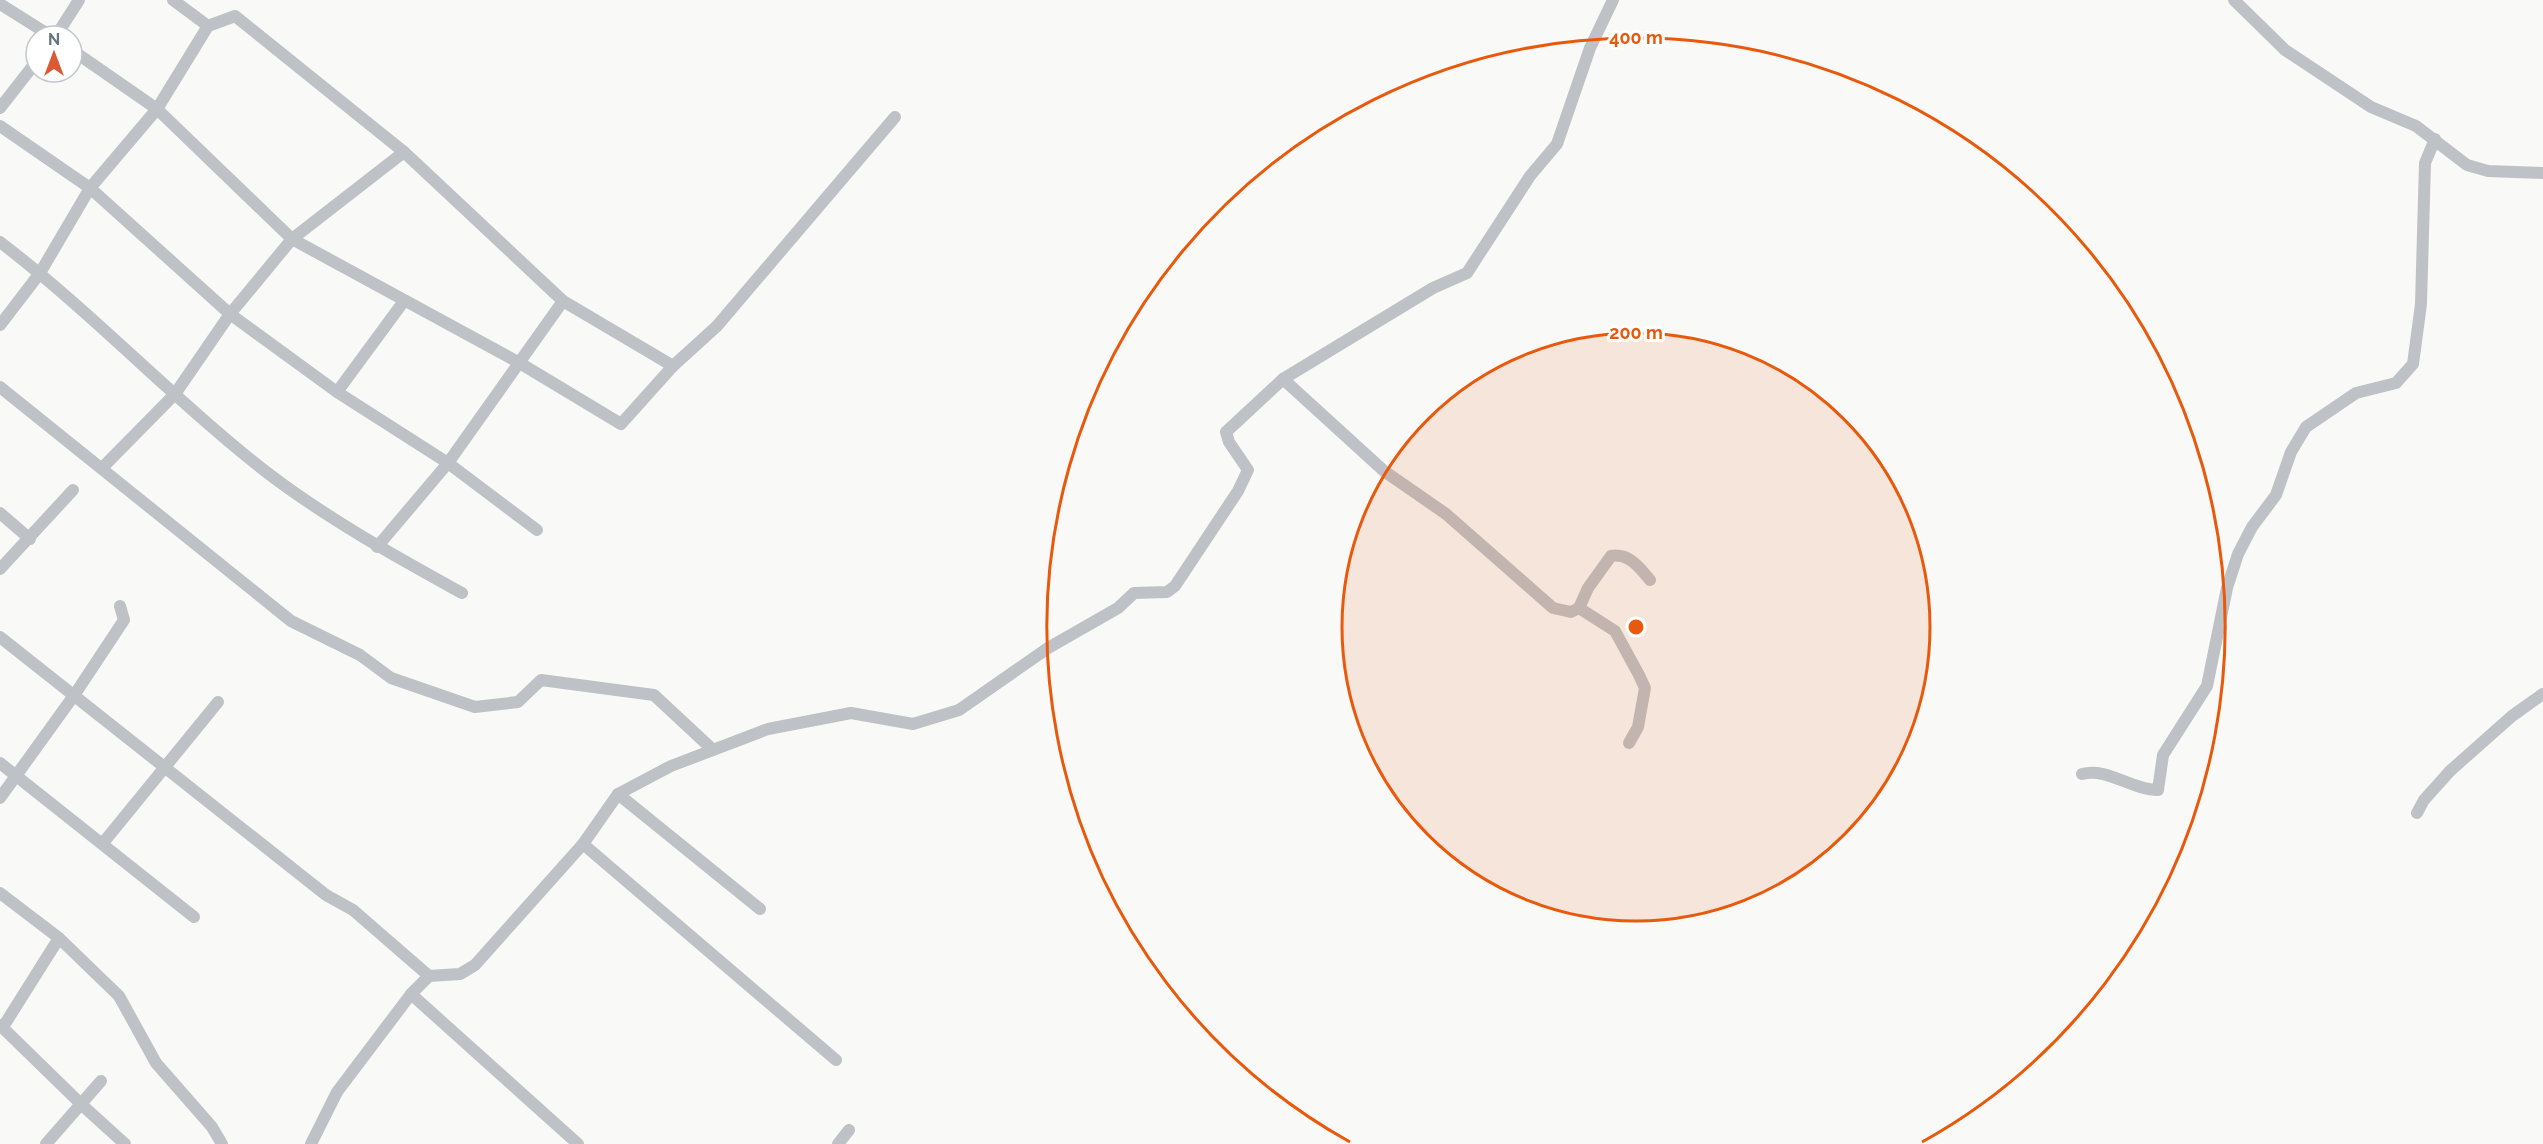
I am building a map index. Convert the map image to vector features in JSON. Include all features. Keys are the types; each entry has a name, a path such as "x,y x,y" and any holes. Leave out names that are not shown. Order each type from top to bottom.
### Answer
{"street":[{"path":"64,24 79,0"},
{"path":"173,0 208,26"},
{"path":"311,1144 337,1092 411,994 429,976 460,974 475,965 583,844 618,794 671,766 768,729 851,714 914,724 959,710 1048,648 1118,608 1134,593 1167,591 1175,586 1238,491 1248,470 1228,442 1226,432 1283,379 1433,288 1467,273 1530,176 1557,144 1590,48 1612,0"},
{"path":"2234,0 2285,50 2371,107 2416,126 2467,165 2488,171 2543,173"},
{"path":"0,4 32,24"},
{"path":"0,325 40,273 90,188 157,109 208,26 235,16 404,152 563,302 672,366"},
{"path":"84,58 157,109 292,239 518,362 621,424 672,366 717,326 895,117"},
{"path":"0,108 24,77"},
{"path":"0,126 90,188 230,314 337,392 448,463 537,530"},
{"path":"2082,774 2094,771 2144,790 2157,790 2163,755 2207,686 2220,632 2227,588 2238,554 2252,527 2276,495 2291,452 2306,427 2356,393 2396,383 2413,364 2421,304 2425,163 2435,139"},
{"path":"102,468 175,394 230,314 292,239 404,152"},
{"path":"0,242 40,273 175,394 266,471 378,547 462,593"},
{"path":"337,392 404,301"},
{"path":"378,547 448,463 563,302"},
{"path":"1283,379 1384,471 1446,514 1553,608 1571,612 1579,608 1588,588 1611,556 1620,554 1630,559 1650,580"},
{"path":"0,387 291,621 360,655 391,678 475,707 518,702 541,680 654,695 712,749"},
{"path":"0,569 73,490"},
{"path":"0,513 30,538"},
{"path":"0,798 75,694 124,620 120,606"},
{"path":"1579,608 1615,631 1635,664 1645,688 1638,727 1629,743"},
{"path":"0,637 75,694 326,895 353,910 429,976"},
{"path":"2417,813 2424,800 2450,771 2512,716 2543,694"},
{"path":"103,843 218,702"},
{"path":"0,763 194,917"},
{"path":"618,794 760,909"},
{"path":"583,844 836,1060"},
{"path":"0,893 59,938 119,996 156,1063 212,1127 222,1144"},
{"path":"59,938 2,1026 125,1144"},
{"path":"411,994 578,1144"},
{"path":"46,1144 101,1081"},
{"path":"838,1144 849,1130"}]}
